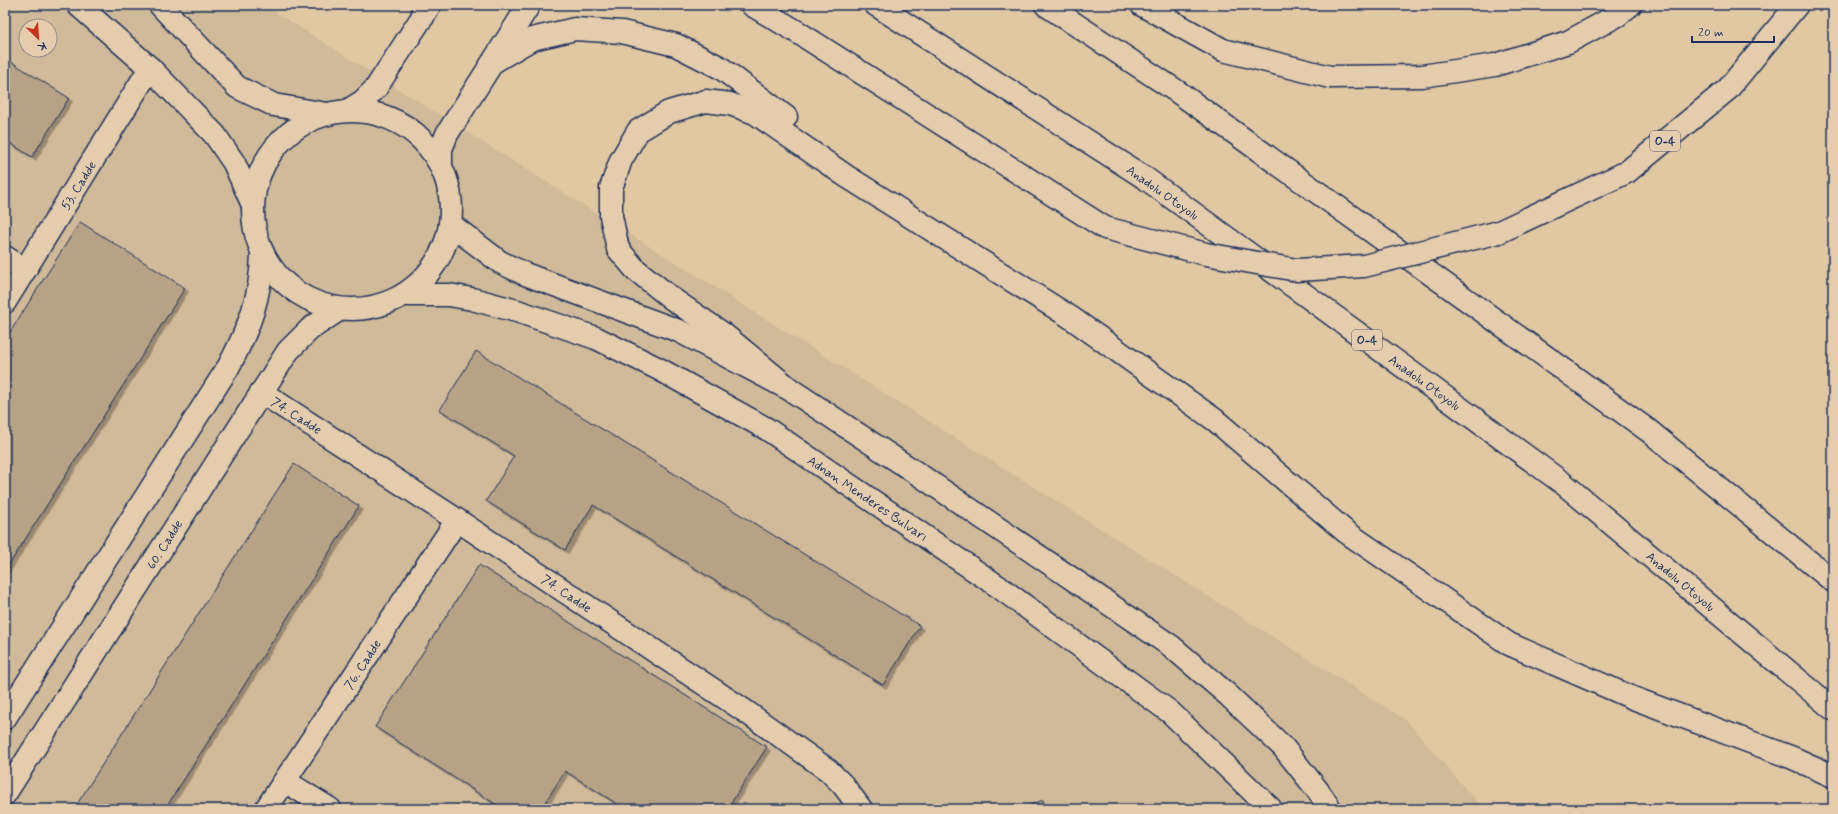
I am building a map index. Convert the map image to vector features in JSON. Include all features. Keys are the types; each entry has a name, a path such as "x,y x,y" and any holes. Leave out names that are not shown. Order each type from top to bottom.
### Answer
{"main road":[{"path":"78,5 150,68 215,135 234,163 252,203"},
{"path":"160,5 237,87 274,105 337,112 369,112 392,119 411,130 428,146 440,164 450,192 452,206 450,224 440,258 430,272 408,295 372,308 340,309 320,305 302,297 286,285 272,271 262,254 254,229 252,203 260,170 272,151 296,128 306,122 337,112 363,101 376,88 425,9"},
{"path":"440,164 441,149 447,134 529,5"},
{"name":"O-4","path":"752,5 799,33 1105,228 1206,254 1297,270 1364,266 1499,232 1627,172 1728,89 1797,5"},
{"name":"Anadolu Otoyolu","path":"876,5 1145,178 1564,484 1833,709"},
{"path":"1046,5 1178,92 1649,432 1833,581"},
{"path":"1142,5 1223,50 1330,77 1422,76 1495,65 1568,42 1618,15 1630,5"},
{"path":"493,62 532,39 575,29 622,32 676,45 721,68 811,136 846,176"},
{"name":"53. Cadde","path":"5,302 150,68"},
{"path":"1330,809 1319,792 1282,747 1228,695 1171,646 791,390 722,333 671,298 634,269 618,249 611,216 611,188 621,160 638,131 670,112 706,101 730,104 755,113 846,176 1070,317 1215,420 1346,532 1509,644 1633,698 1792,758 1833,776"},
{"path":"450,224 500,262 525,274 679,331 791,390"},
{"path":"5,718 232,360 242,341 256,306 261,277 262,254"},
{"path":"5,257 25,270"},
{"name":"Adnan Menderes Bulvarı","path":"408,295 449,295 472,299 517,311 596,338 659,369 767,429 992,583 1170,712 1271,809"},
{"name":"60. Cadde","path":"5,794 288,351 310,329 340,309"},
{"name":"74. Cadde","path":"261,392 745,711 828,770 843,785 861,809"},
{"name":"76. Cadde","path":"266,809 457,520"},
{"path":"285,781 330,809"}],"shaded area":[{"path":"5,5 264,5 1406,720 1483,809 5,809"}],"building":[{"path":"5,58 69,98 32,157 5,140"},
{"path":"80,222 185,288 5,571 5,340"},
{"path":"476,351 920,626 883,685 593,505 565,550 486,501 514,456 440,410"},
{"path":"294,464 359,506 165,809 74,809"},
{"path":"479,565 767,747 727,809 625,809 565,771 541,809 503,809 375,727"},
{"path":"1043,800 1046,809 1020,809"}]}
